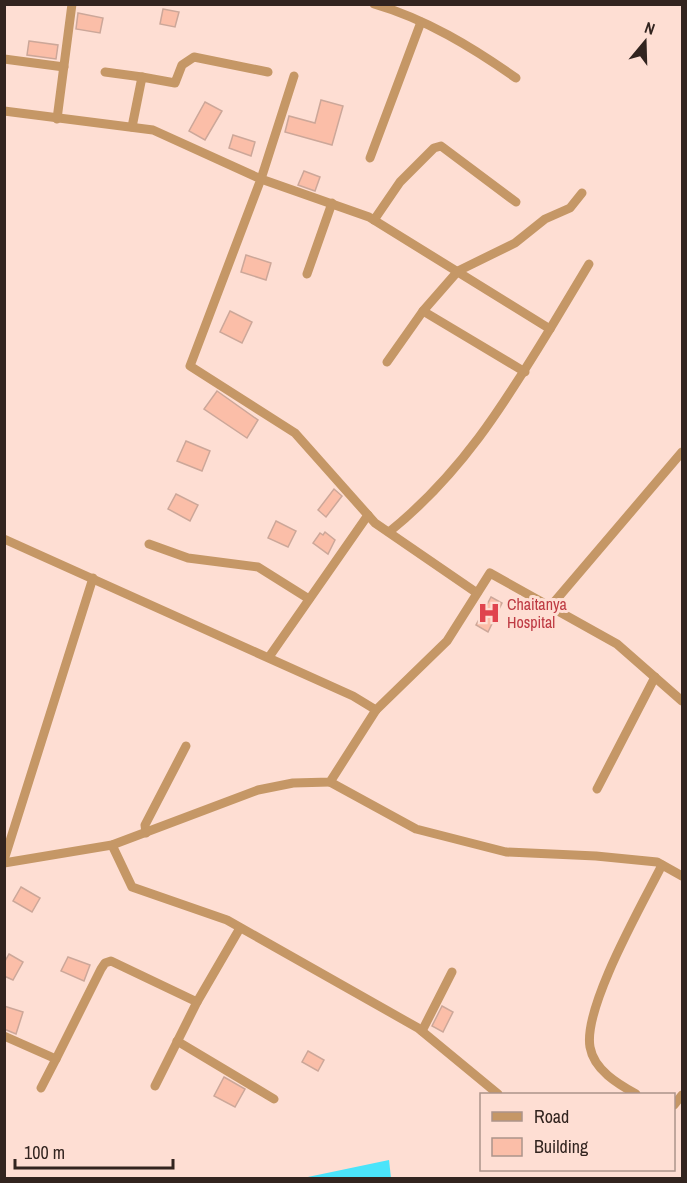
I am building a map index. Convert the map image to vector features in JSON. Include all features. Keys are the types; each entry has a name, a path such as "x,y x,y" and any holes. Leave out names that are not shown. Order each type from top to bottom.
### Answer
{"street":[{"path":"57,119 72,4"},
{"path":"374,4 421,22 470,46 516,78"},
{"path":"370,158 421,22"},
{"path":"105,72 175,83 182,65 194,57 268,72"},
{"path":"4,59 64,67"},
{"path":"294,76 261,179 190,366 295,433 368,515 477,593"},
{"path":"132,128 142,77"},
{"path":"4,111 153,130 261,179 374,220 550,330"},
{"path":"374,220 400,182 434,148 441,146 516,202"},
{"path":"387,362 423,311 458,271 515,243 545,219 565,212 582,193"},
{"path":"307,274 332,203"},
{"path":"389,532 419,507 460,466 525,372 589,264"},
{"path":"423,311 525,372"},
{"path":"550,607 682,452"},
{"path":"269,657 368,515"},
{"path":"4,539 269,657 353,696 376,711"},
{"path":"149,544 201,561 258,567 309,599"},
{"path":"330,782 376,711 447,641 490,573 617,644 682,701"},
{"path":"93,578 4,862 112,845 258,790 293,783 330,782 416,829 506,852 596,856 662,865 682,876"},
{"path":"597,789 655,677"},
{"path":"146,833 145,825 186,747"},
{"path":"112,845 132,887 227,920 422,1031 496,1093"},
{"path":"633,1093 612,1080 596,1062 590,1047 590,1030 596,1004 662,865"},
{"path":"155,1086 197,1002 240,928"},
{"path":"41,1088 105,963 111,961 197,1002"},
{"path":"422,1031 452,972"},
{"path":"4,1036 56,1059"},
{"path":"177,1041 274,1099"}],"water":[{"path":"389,1160 391,1178 303,1178"}],"building":[{"path":"163,9 179,12 175,27 160,24"},
{"path":"78,13 103,18 100,33 76,29"},
{"path":"29,41 58,45 56,59 27,55"},
{"path":"321,100 343,106 332,145 285,132 289,116 315,123"},
{"path":"205,102 222,111 205,140 189,131"},
{"path":"233,135 255,142 251,156 229,148"},
{"path":"304,171 320,177 315,191 298,185"},
{"path":"246,255 271,263 266,280 241,272"},
{"path":"230,311 252,322 242,343 220,332"},
{"path":"217,391 258,420 247,438 204,409"},
{"path":"186,441 210,451 202,471 177,461"},
{"path":"334,489 342,496 326,517 318,510"},
{"path":"176,494 198,505 190,521 168,509"},
{"path":"276,521 296,531 288,547 268,538"},
{"path":"325,532 335,540 328,554 313,543 320,533 323,535"},
{"path":"491,597 502,603 488,632 476,625"},
{"path":"21,887 40,898 32,912 13,901"},
{"path":"9,954 23,962 13,980 4,976 4,963"},
{"path":"68,957 90,965 84,981 61,971"},
{"path":"4,1006 23,1012 16,1034 4,1029"},
{"path":"442,1006 453,1012 443,1032 432,1026"},
{"path":"308,1051 324,1060 318,1071 302,1062"},
{"path":"224,1077 245,1089 235,1107 214,1096"}],"place":[{"name":"Chaitanya Hospital","path":"489,613"}]}
